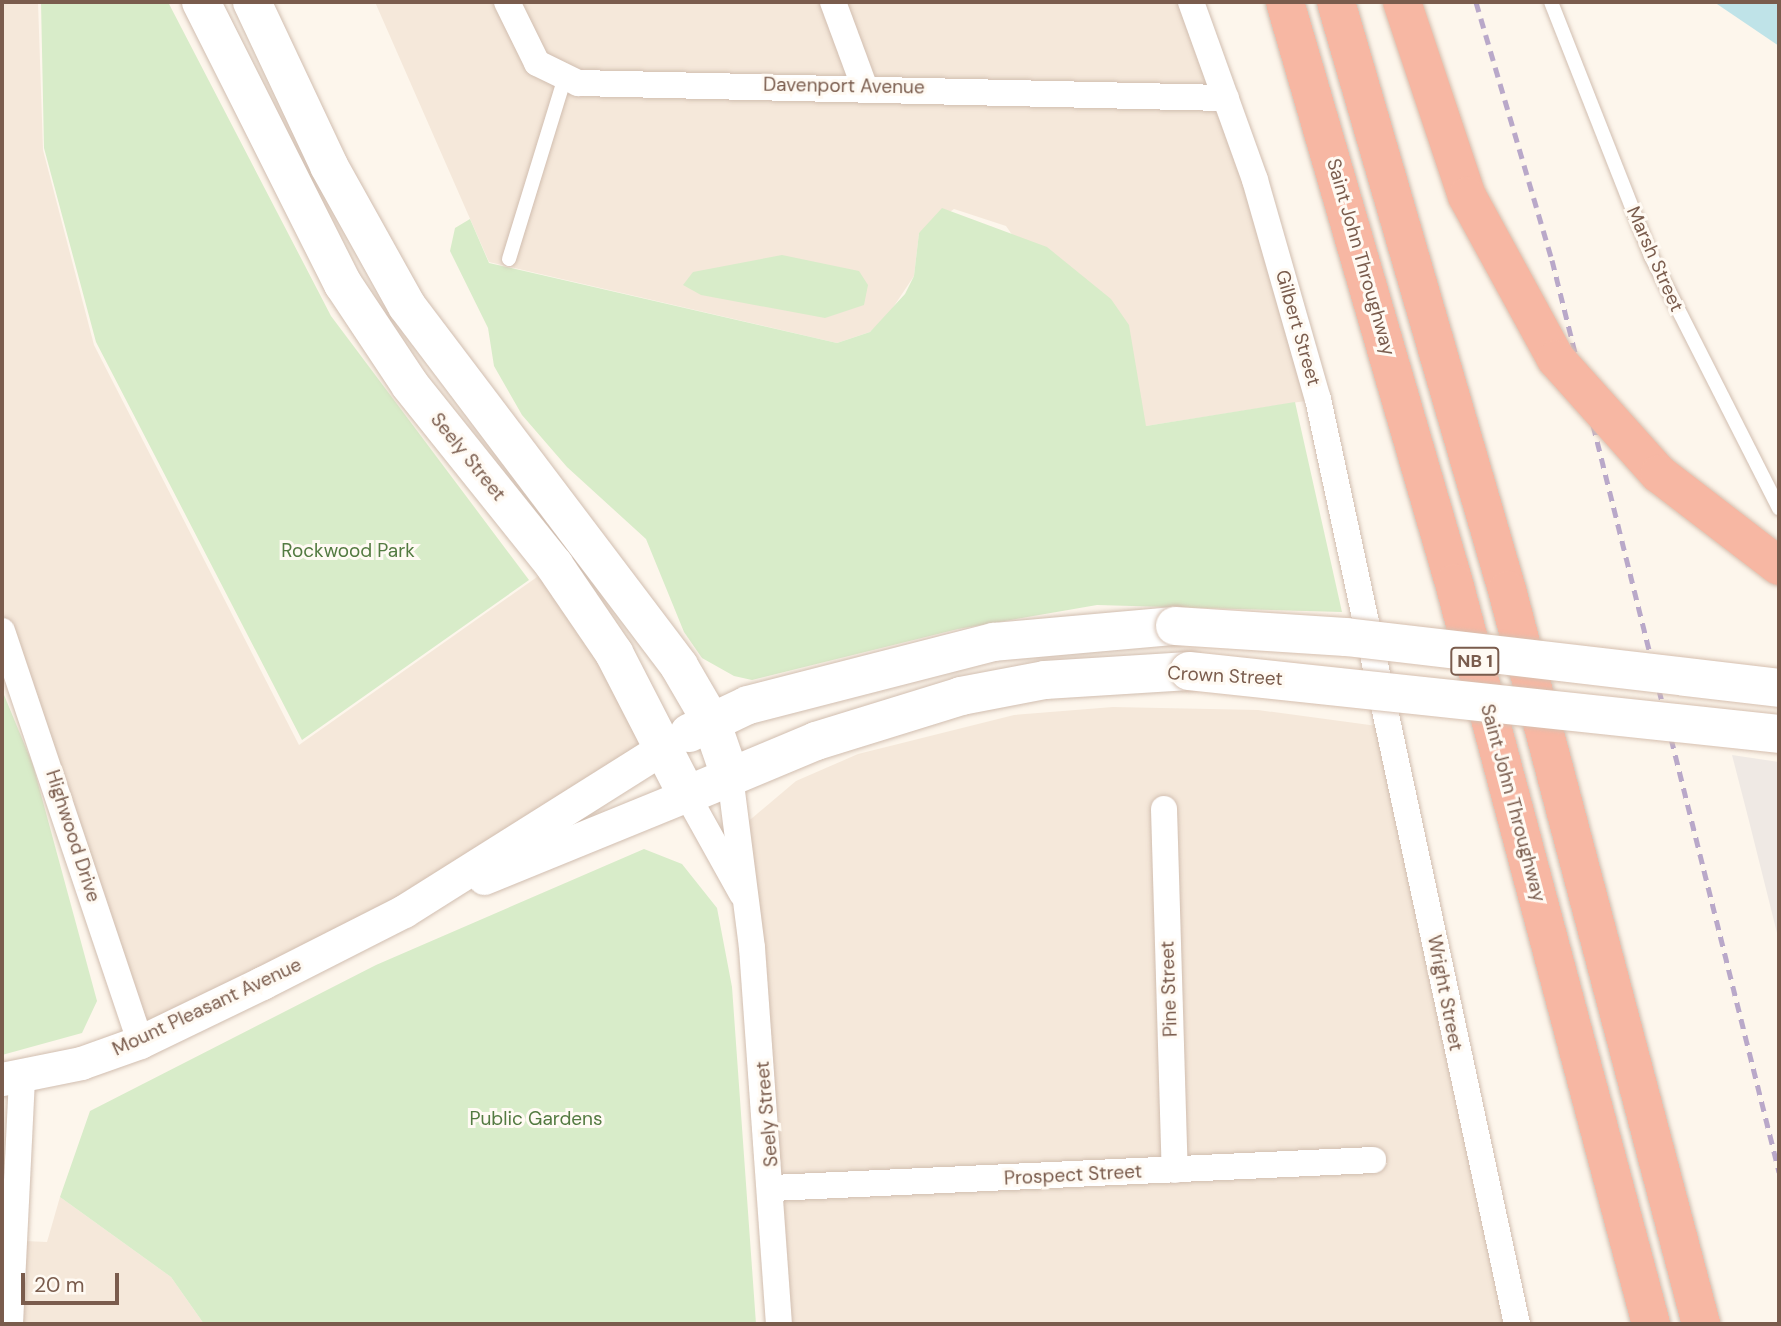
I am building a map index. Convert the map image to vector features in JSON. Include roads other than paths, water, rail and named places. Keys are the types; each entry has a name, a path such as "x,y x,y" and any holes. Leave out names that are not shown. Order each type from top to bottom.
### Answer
{"highway":[{"name":"Saint John Throughway","path":"1285,2 1446,556 1651,1324"},
{"name":"NB 1","path":"1336,2 1507,590 1701,1324"},
{"path":"1402,2 1467,196 1556,359 1659,474 1779,566"}],"main road":[{"name":"Seely Street","path":"201,2 343,285 410,385 562,576 614,653 687,794"},
{"name":"Seely Street","path":"253,2 329,166 407,306 619,580 711,721 730,776"},
{"path":"711,721 765,700 993,642 1175,626 1346,637 1779,688"},
{"name":"Crown Street","path":"687,794 816,740 961,696 1045,680 1189,671 1779,734"},
{"name":"Mount Pleasant Avenue","path":"663,748 711,721"}],"street":[{"path":"507,2 537,63 564,80"},
{"path":"834,2 864,86"},
{"name":"Gilbert Street","path":"1191,2 1226,99 1298,324 1379,661"},
{"name":"Davenport Avenue","path":"564,80 864,86 1226,99"},
{"name":"Highwood Drive","path":"2,631 141,1042"},
{"name":"Wright Street","path":"1379,661 1517,1324"},
{"name":"Mount Pleasant Avenue","path":"404,911 663,748"},
{"name":"Seely Street","path":"730,776 748,904 773,1188 779,1324"},
{"name":"Mount Pleasant Avenue","path":"12,1077 141,1042 404,911 687,794"},
{"name":"Seely Street","path":"687,794 748,904"},
{"name":"Pine Street","path":"1164,809 1175,1170"},
{"path":"10,1324 12,1077"},
{"name":"Prospect Street","path":"773,1188 1373,1160"}],"lane":[{"name":"Marsh Street","path":"1551,2 1651,256 1779,508"},
{"path":"509,259 564,80"}],"water":[{"path":"1714,2 1779,2 1779,46"}],"railway":[{"path":"1476,2 1552,260 1779,1172"}],"park label":[{"name":"Rockwood Park","path":"348,551"},
{"name":"Public Gardens","path":"536,1119"}]}
